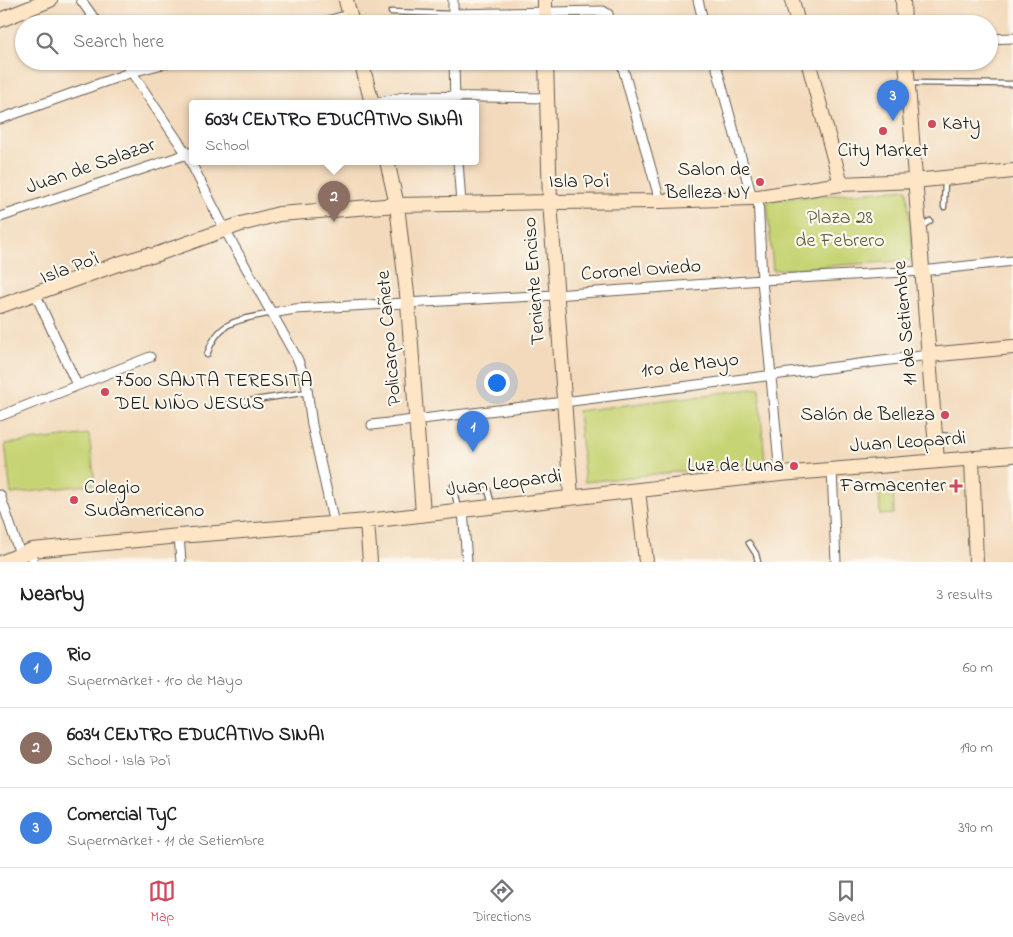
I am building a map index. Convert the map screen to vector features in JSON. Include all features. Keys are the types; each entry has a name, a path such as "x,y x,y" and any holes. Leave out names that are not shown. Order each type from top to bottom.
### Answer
{"street":[{"path":"0,20 50,0"},
{"path":"81,0 92,15"},
{"path":"346,0 349,15"},
{"path":"453,0 453,15"},
{"path":"698,0 702,15"},
{"path":"792,0 796,15"},
{"path":"903,0 904,15"},
{"path":"506,15 603,11 608,15"},
{"path":"998,39 1013,38"},
{"path":"0,119 140,70"},
{"path":"363,70 371,100"},
{"path":"454,70 455,99"},
{"name":"Teniente Enciso","path":"546,70 555,295 571,497"},
{"path":"623,70 660,201"},
{"path":"718,70 755,197 780,474"},
{"path":"810,70 841,184"},
{"name":"11 de Setiembre","path":"907,70 914,181 924,225 922,271 937,461"},
{"path":"132,72 189,152"},
{"path":"390,100 403,97 455,99 548,98"},
{"name":"Juan de Salazar","path":"0,217 189,152"},
{"path":"195,165 225,230 298,360 306,382 312,425 334,524"},
{"name":"Policarpo Cañete","path":"387,165 398,205 408,303 416,420 423,477 423,514"},
{"path":"458,165 461,204"},
{"name":"Isla Po'i","path":"0,306 37,297 122,271 152,256 250,221 279,214 398,205 660,201 755,197 841,184 914,181 1013,171"},
{"name":"Coronel Oviedo","path":"272,313 295,309 555,295 922,271 1013,261"},
{"path":"37,297 77,385"},
{"name":"Isla Po'i","path":"0,315 37,297"},
{"name":"1ro de Mayo","path":"372,425 1013,346"},
{"path":"0,416 150,357"},
{"name":"Juan Leopardi","path":"3,562 28,555 179,536 367,521 780,474 937,461 966,456 1013,455"},
{"path":"966,456 976,562"},
{"path":"832,469 836,562"},
{"path":"638,490 646,562"},
{"path":"0,495 28,555"},
{"path":"461,510 467,562"},
{"path":"367,521 370,562"},
{"path":"179,536 182,562"}],"lane":[{"path":"392,12 418,15"},
{"path":"908,83 1013,84"},
{"path":"944,207 945,178"},
{"path":"208,355 211,344 218,332 226,326 241,320 272,313"},
{"path":"216,406 308,392"},
{"path":"935,435 950,436"},
{"path":"453,486 461,510"},
{"path":"470,491 488,490 493,506"},
{"path":"749,544 756,554 758,562"}],"green space":[{"name":"Plaza 28 de Febrero","path":"907,189 913,260 773,270 767,200"},
{"path":"759,388 765,462 585,482 578,411"},
{"path":"89,434 95,484 11,494 5,444"},
{"path":"893,487 894,514 880,515 879,488"}],"place":[{"name":"Comercial TyC","path":"893,121"},
{"name":"Katy","path":"932,124"},
{"name":"City Market","path":"883,131"},
{"name":"Salon de Belleza NY","path":"760,182"},
{"name":"6034 CENTRO EDUCATIVO SINAI","path":"334,222"},
{"name":"7500 SANTA TERESITA DEL NIÑO JESUS","path":"105,392"},
{"name":"Salón de Belleza","path":"945,415"},
{"name":"Rio","path":"473,452"},
{"name":"Luz de Luna","path":"794,466"},
{"name":"Farmacenter","path":"956,486"},
{"name":"Colegio Sudamericano","path":"74,500"}]}
